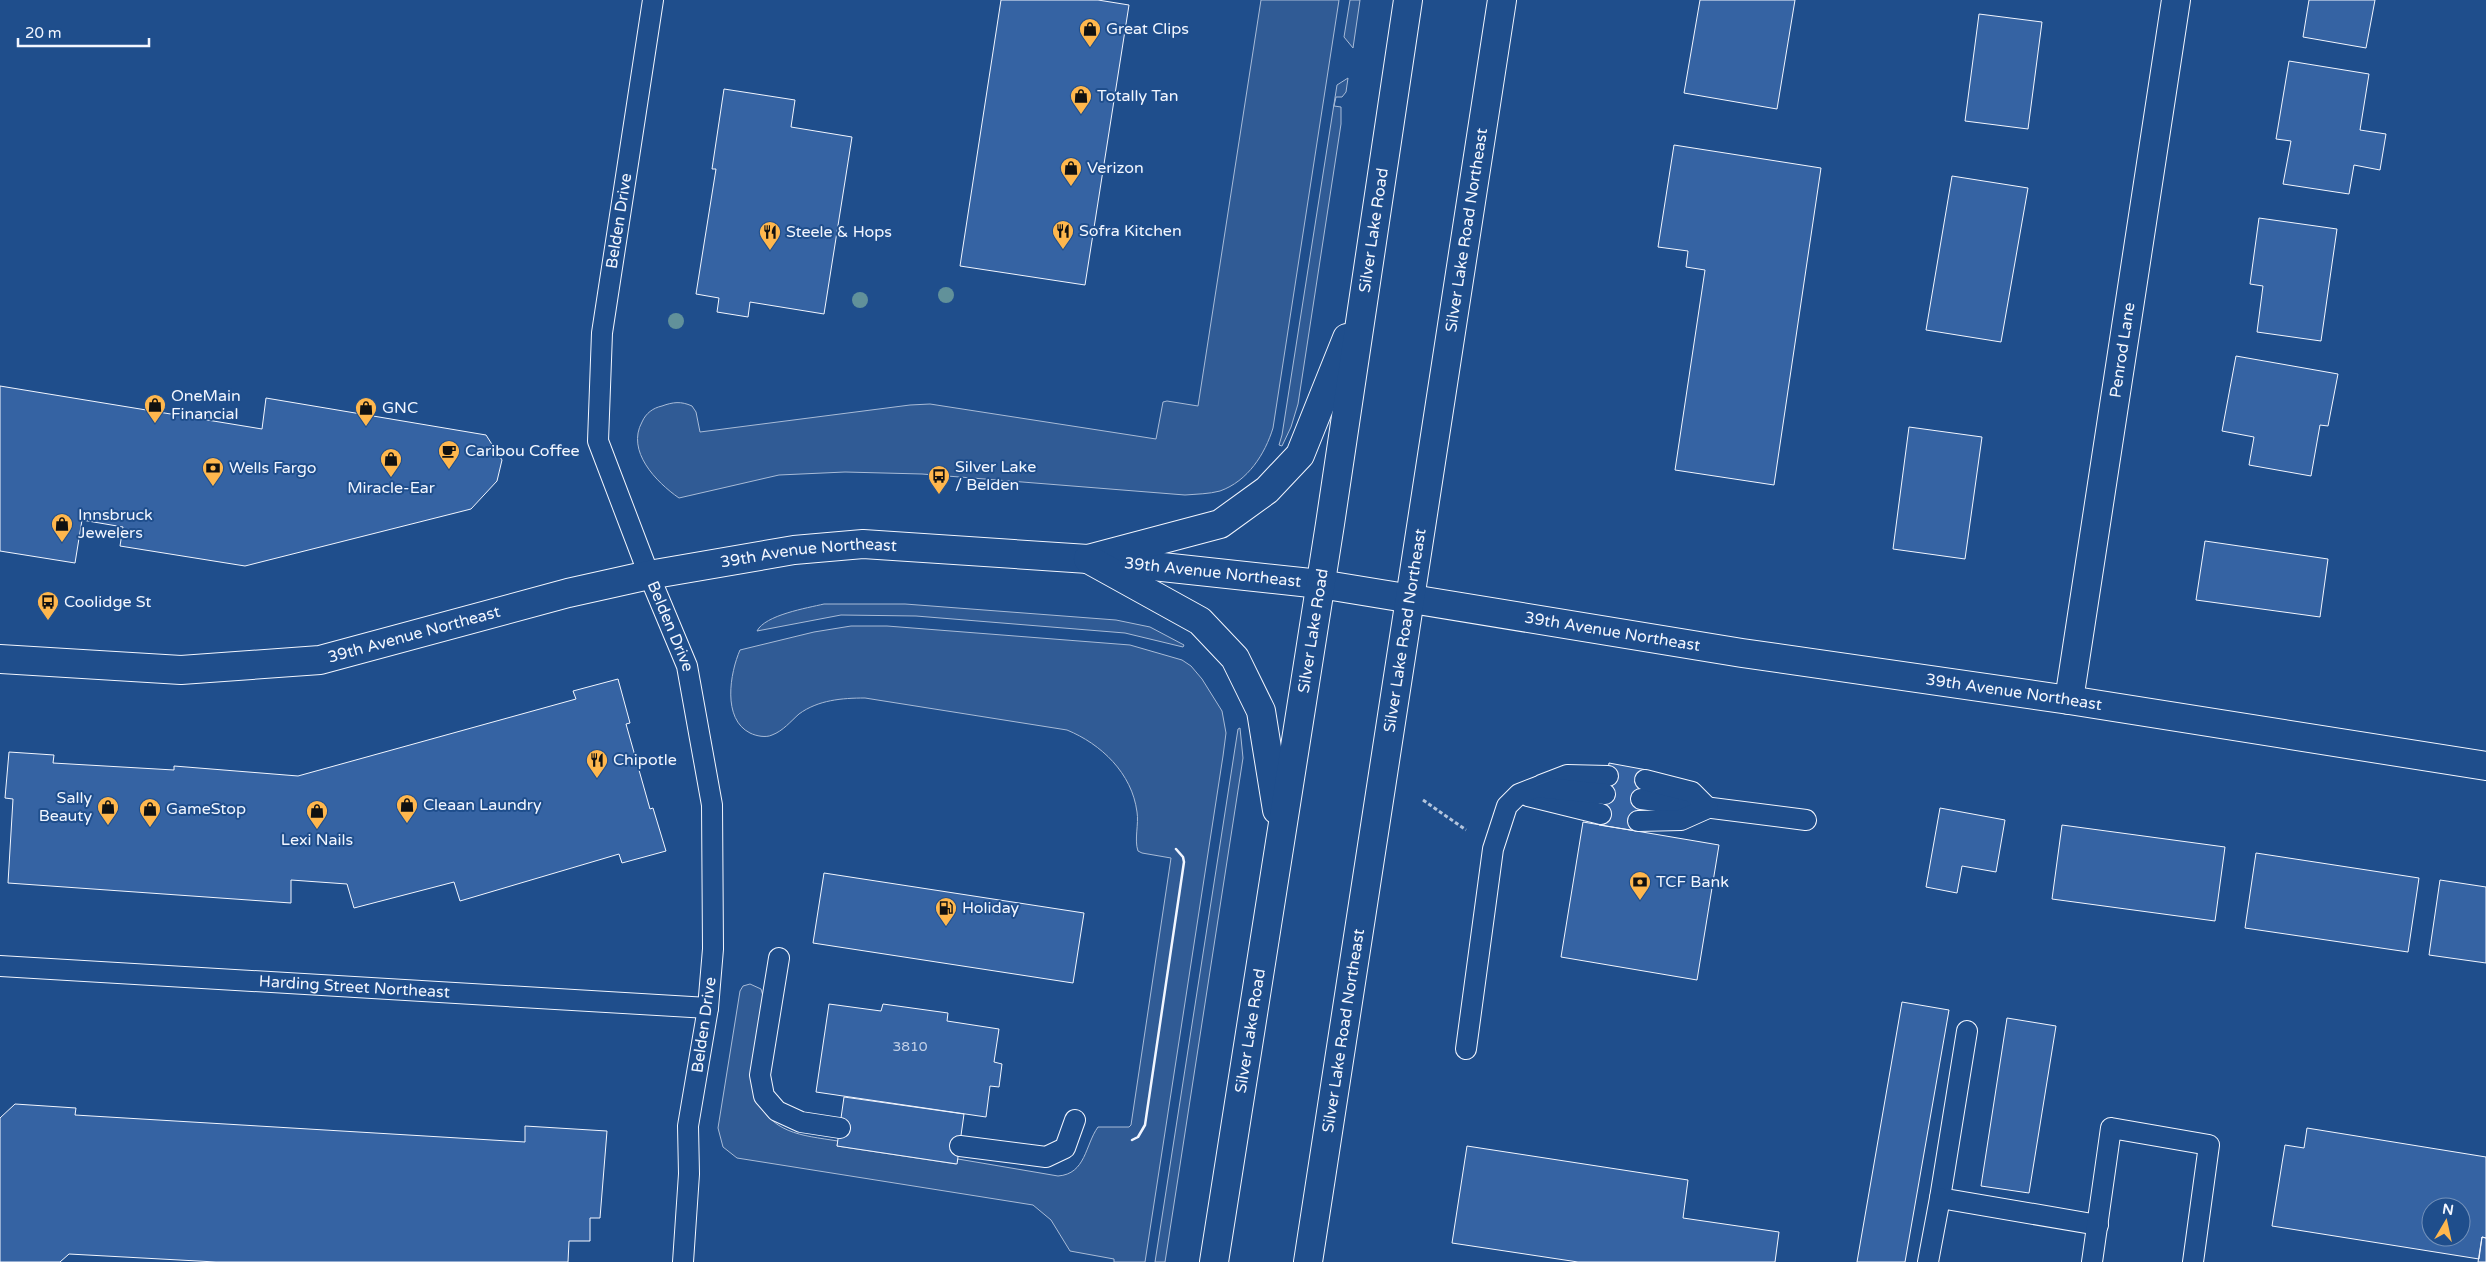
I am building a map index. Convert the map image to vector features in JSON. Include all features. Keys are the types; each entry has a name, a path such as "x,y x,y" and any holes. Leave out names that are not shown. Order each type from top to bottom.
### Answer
{"main road":[{"name":"Silver Lake Road","path":"1214,1262 1320,584 1408,0"},
{"name":"Silver Lake Road Northeast","path":"1308,1262 1408,600 1502,0"},
{"name":"Penrod Lane","path":"2068,700 2176,0"},
{"path":"1088,559 1220,524 1267,490 1300,455 1364,295"},
{"name":"39th Avenue Northeast","path":"0,659 181,670 320,660 568,593 649,575 794,550 863,544 1088,559 1320,584 1408,600 1742,653 2068,700 2486,766"},
{"path":"1088,559 1200,621 1235,658 1260,711 1281,833"}],"lane":[{"name":"Belden Drive","path":"653,0 602,333 598,441 649,575 687,666 712,805 713,949 708,1008 688,1126 689,1174 683,1262"},
{"path":"1466,1049 1493,849 1507,806 1528,790 1606,785"},
{"path":"1528,790 1601,814"},
{"path":"1643,790 1708,808 1806,820"},
{"path":"1638,821 1681,820 1708,808"},
{"path":"779,958 760,1075 764,1096 777,1111 793,1118 840,1128"},
{"name":"Harding Street Northeast","path":"0,966 708,1008"},
{"path":"1928,1262 1967,1031"},
{"path":"960,1146 1046,1157 1065,1148 1075,1120"},
{"path":"2092,1262 2111,1128 2209,1145 2193,1262"},
{"path":"1940,1198 2098,1225"}],"path":[{"path":"1423,800 1493,849"}],"shaded area":[{"path":"1261,0 1339,0 1273,428 1260,457 1239,481 1220,491 1185,495 922,474 845,472 779,475 679,498 653,475 641,455 638,433 650,411 677,403 692,406 696,412 700,432 930,404 1156,439 1163,402 1198,406"},
{"path":"1350,0 1360,0 1353,48 1344,37"},
{"path":"1348,78 1346,92 1342,97 1336,97 1334,106 1341,107 1341,124 1298,404 1291,427 1282,446 1279,445 1337,85"},
{"path":"824,604 905,604 1116,620 1150,627 1184,645 1183,647 1125,633 916,616 841,615 757,631 761,625 777,616"},
{"path":"851,626 887,626 1130,645 1182,660 1191,666 1202,679 1222,711 1226,733 1223,756 1145,1262 1114,1262 1114,1259 1070,1251 1051,1220 1033,1205 737,1158 723,1147 718,1128 740,991 743,986 750,984 761,989 763,996 754,1094 769,1117 778,1125 788,1130 811,1137 838,1141 837,1146 956,1164 958,1159 1058,1176 1067,1174 1080,1164 1098,1127 1129,1127 1131,1125 1171,858 1138,851 1136,842 1137,812 1129,785 1122,773 1092,743 1067,730 865,698 839,699 806,709 787,726 770,736 755,735 741,726 735,717 731,695 733,671 740,650 814,632"},
{"path":"1240,728 1243,758 1165,1262 1155,1262 1238,729"}],"building":[{"path":"1001,0 1098,0 1129,5 1085,285 960,266"},
{"path":"1700,0 1795,0 1777,109 1684,93"},
{"path":"2309,0 2375,0 2366,48 2303,37"},
{"path":"1979,14 2042,22 2028,129 1965,121"},
{"path":"2289,61 2369,74 2360,130 2386,134 2380,170 2354,165 2349,194 2283,184 2291,141 2276,139"},
{"path":"724,89 795,100 791,127 852,137 824,314 750,302 748,317 717,312 719,298 696,294 716,169 712,169"},
{"path":"1674,145 1821,168 1774,485 1675,470 1705,270 1686,267 1688,251 1658,247"},
{"path":"1952,176 2028,188 2001,342 1926,330"},
{"path":"2259,218 2337,229 2321,341 2257,332 2263,286 2250,284"},
{"path":"2236,356 2338,374 2328,426 2320,425 2311,476 2249,465 2254,437 2222,431"},
{"path":"0,386 262,429 266,398 486,435 502,460 497,481 471,509 245,566 120,546 123,527 82,520 75,563 0,551"},
{"path":"1909,427 1982,437 1965,559 1893,549"},
{"path":"2205,541 2328,559 2320,617 2196,600"},
{"path":"618,679 630,723 626,724 650,809 653,808 666,851 622,863 619,854 460,901 454,882 354,908 347,884 291,880 291,903 8,883 13,799 5,798 9,752 54,755 53,763 174,770 174,766 298,776 576,699 573,691"},
{"path":"1609,763 1647,770 1636,831 1599,825"},
{"path":"1940,808 2005,820 1996,872 1962,866 1957,893 1926,887"},
{"name":"TCF Bank","path":"1583,822 1719,845 1697,980 1561,957"},
{"path":"2062,825 2225,847 2215,921 2052,899"},
{"path":"2256,853 2419,878 2408,952 2245,928"},
{"path":"824,873 1084,913 1073,983 813,943"},
{"path":"2440,880 2486,887 2486,963 2429,955"},
{"path":"1902,1002 1949,1010 1905,1262 1857,1262"},
{"path":"829,1004 881,1011 883,1004 948,1013 947,1021 999,1029 994,1062 1002,1064 999,1087 990,1086 986,1117 816,1092"},
{"path":"2007,1018 2056,1026 2029,1193 1981,1186"},
{"path":"844,1097 964,1114 957,1164 837,1146"},
{"path":"15,1104 76,1108 75,1115 525,1142 525,1126 607,1131 600,1218 590,1218 590,1241 569,1241 568,1262 216,1262 69,1254 60,1262 0,1262 0,1118"},
{"path":"2307,1128 2486,1157 2486,1238 2482,1237 2479,1259 2272,1226 2285,1145 2304,1148"},
{"path":"1467,1146 1688,1180 1683,1218 1779,1232 1775,1262 1578,1262 1452,1243"},
{"path":"2482,1237 2486,1238 2486,1262 2478,1262"}],"wall":[{"path":"1132,1140 1138,1137 1145,1125 1184,862 1183,857 1176,849"}],"place":[{"name":"Great Clips","path":"1090,48"},
{"name":"Totally Tan","path":"1081,115"},
{"name":"Verizon","path":"1071,187"},
{"name":"Sofra Kitchen","path":"1063,250"},
{"name":"Steele & Hops","path":"770,251"},
{"name":"OneMain Financial","path":"155,424"},
{"name":"GNC","path":"366,427"},
{"name":"Caribou Coffee","path":"449,470"},
{"name":"Miracle-Ear","path":"391,478"},
{"name":"Wells Fargo","path":"213,487"},
{"name":"Silver Lake / Belden","path":"939,495"},
{"name":"Innsbruck Jewelers","path":"62,543"},
{"name":"Coolidge St","path":"48,621"},
{"name":"Chipotle","path":"597,779"},
{"name":"Cleaan Laundry","path":"407,824"},
{"name":"Sally Beauty","path":"108,826"},
{"name":"GameStop","path":"150,828"},
{"name":"Lexi Nails","path":"317,830"},
{"name":"TCF Bank","path":"1640,901"},
{"name":"Holiday","path":"946,927"}]}
